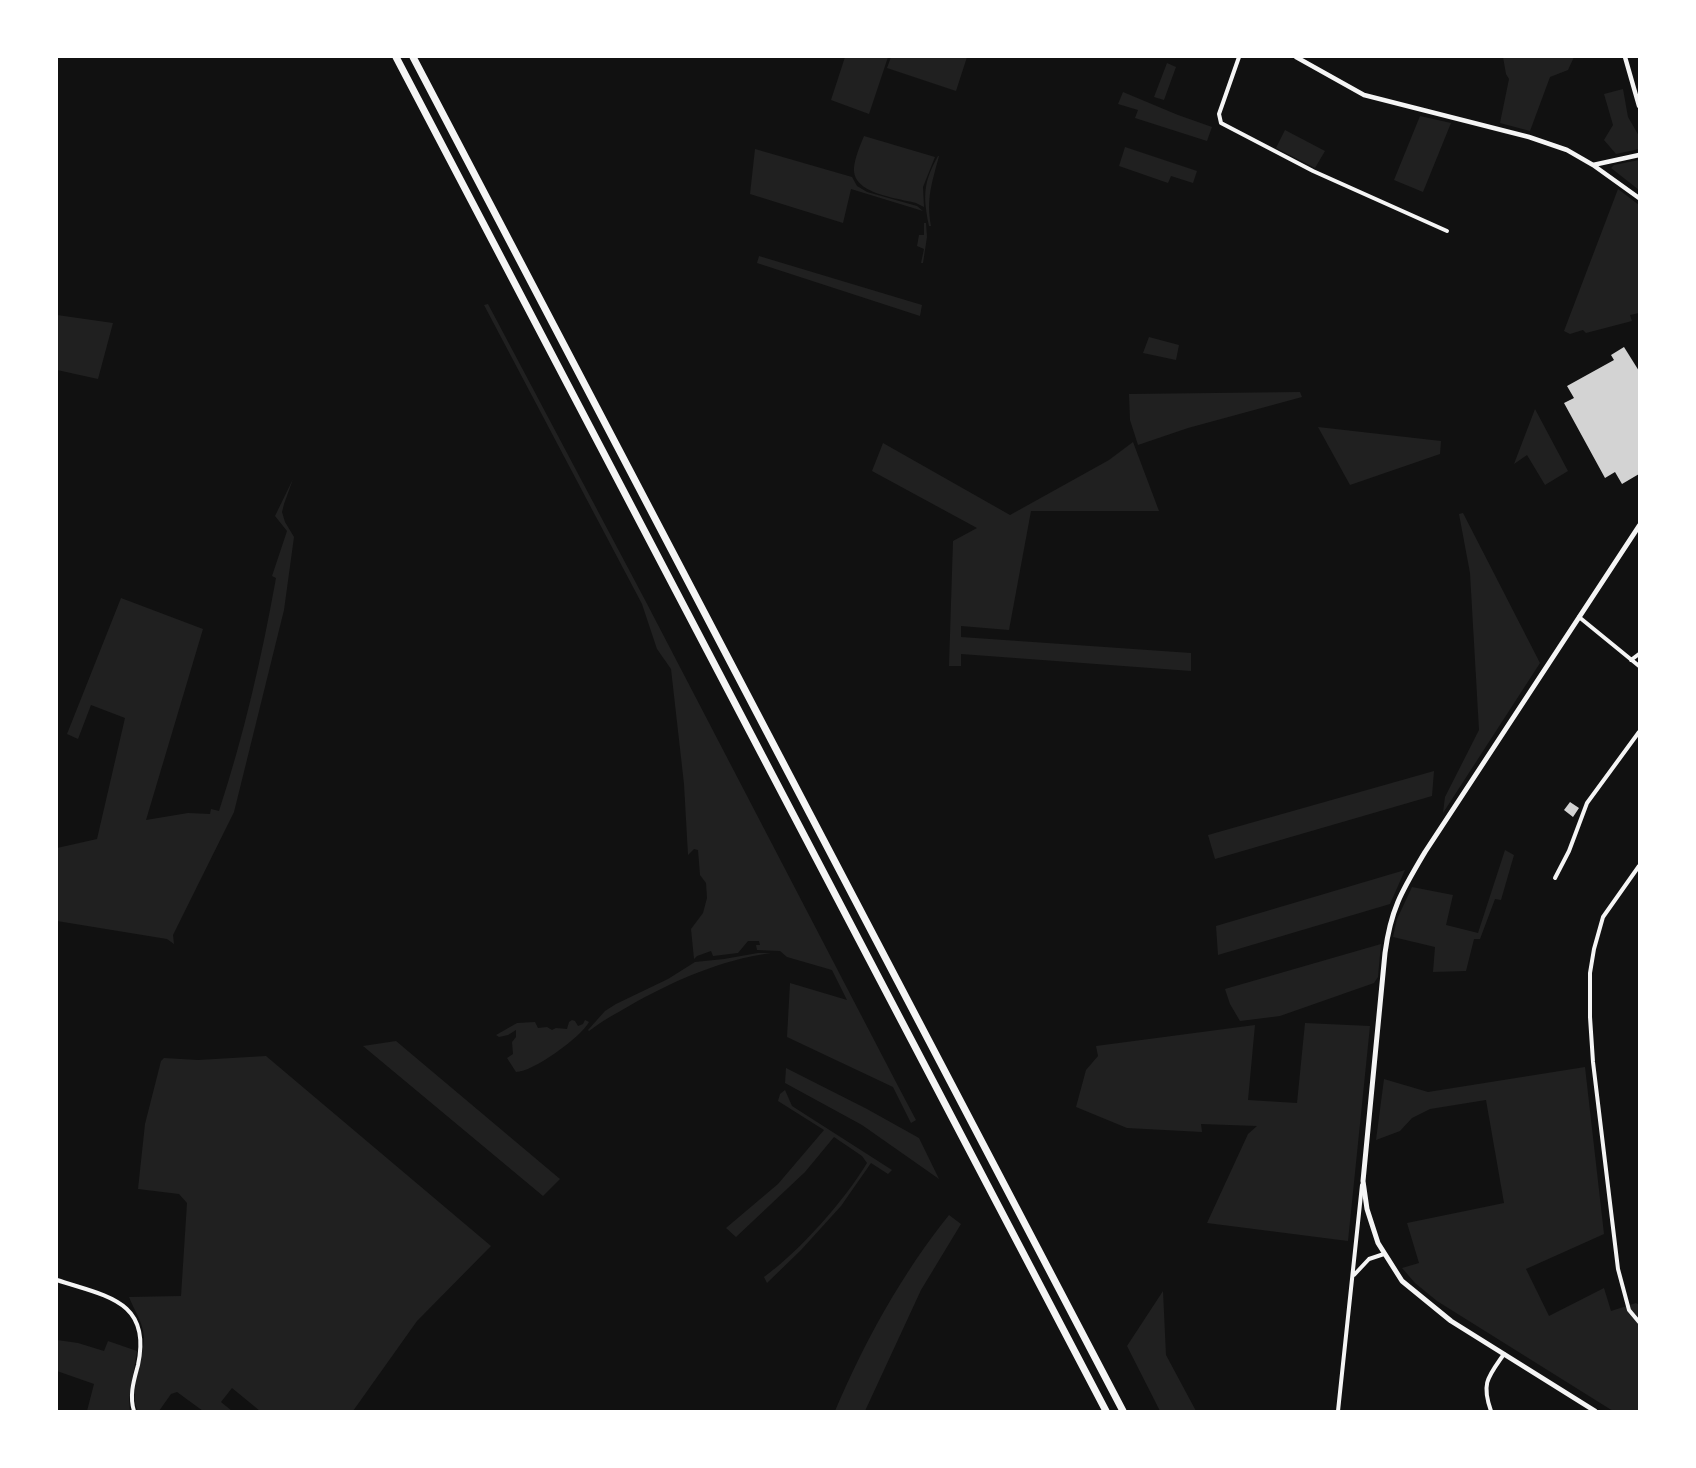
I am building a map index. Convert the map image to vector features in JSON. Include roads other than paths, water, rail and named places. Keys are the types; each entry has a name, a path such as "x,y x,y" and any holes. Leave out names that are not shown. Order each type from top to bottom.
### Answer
{"highway":[{"path":"396,57 1106,1411"},
{"path":"413,57 1123,1411"}],"main road":[{"path":"1595,1411 1451,1321 1402,1281 1384,1254 1373,1229 1363,1181 1385,953 1389,924 1394,909 1425,852 1639,526"}],"street":[{"path":"1239,57 1219,114 1221,123 1313,171 1447,231"},
{"path":"1296,57 1364,95 1555,145 1593,165 1639,198"},
{"path":"1625,57 1639,106"},
{"path":"1593,165 1639,154"},
{"path":"1580,617 1639,666"},
{"path":"1631,660 1639,654"},
{"path":"1555,878 1569,851 1587,803 1639,732"},
{"path":"1639,866 1603,917 1594,949 1590,984 1593,1062 1613,1236 1623,1294 1629,1310 1639,1322"},
{"path":"1338,1411 1363,1181"},
{"path":"1352,1276 1369,1259 1384,1254"},
{"path":"57,1280 115,1299 125,1306 135,1318 139,1330 140,1351 132,1392 134,1411"},
{"path":"1491,1411 1485,1389 1487,1381 1504,1354"}]}
